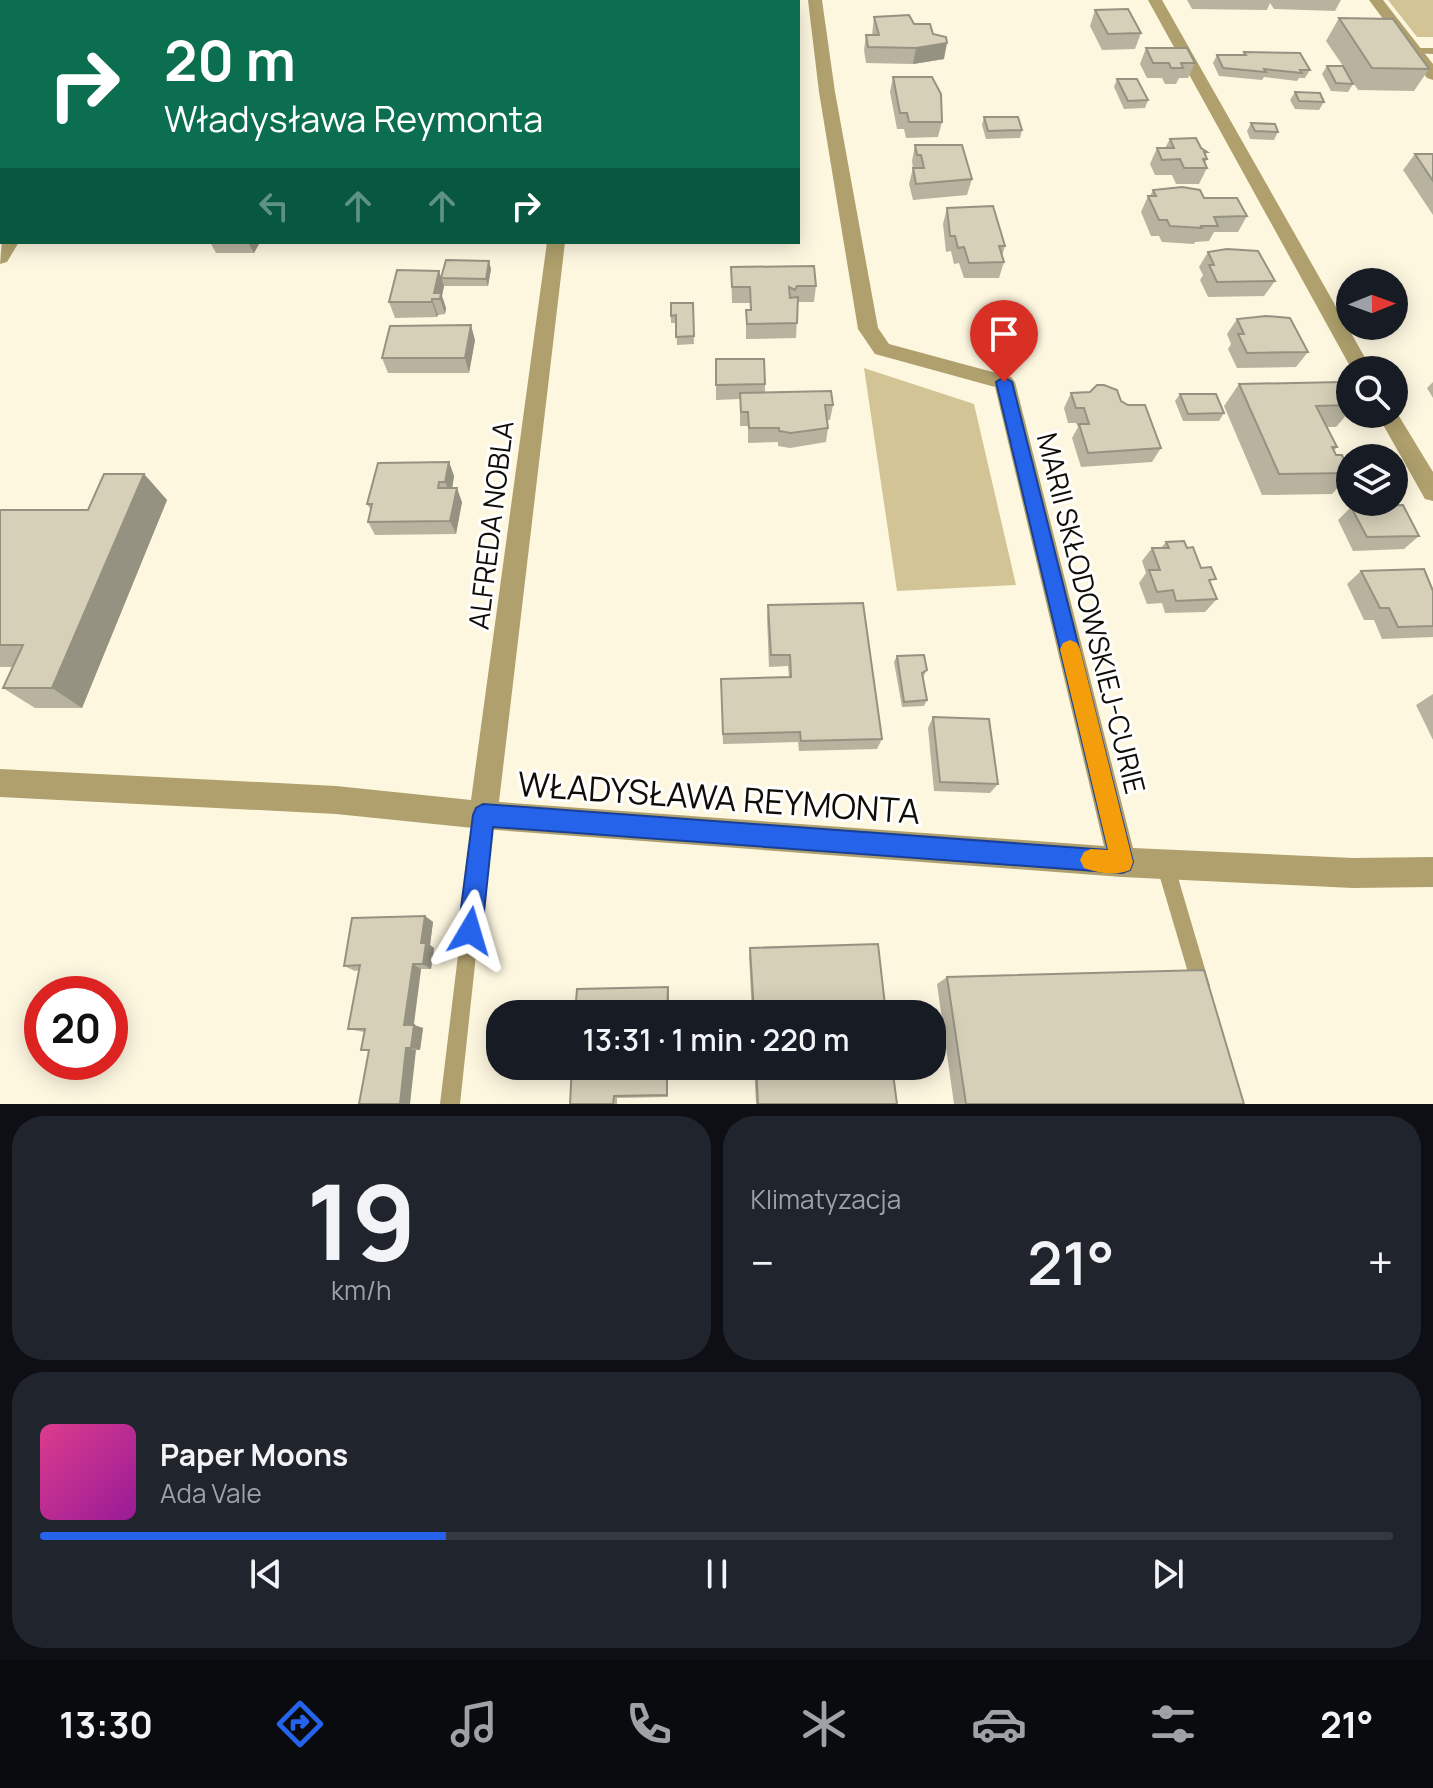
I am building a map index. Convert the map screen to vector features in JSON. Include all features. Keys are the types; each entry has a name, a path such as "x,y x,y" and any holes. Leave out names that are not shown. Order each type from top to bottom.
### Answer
{"street":[{"name":"MARII SKŁODOWSKIEJ-CURIE","path":"815,0 827,92 868,329 882,349 1004,382 1122,862"},
{"path":"1155,0 1354,356"},
{"path":"1376,0 1433,75"},
{"name":"ALFREDA NOBLA","path":"483,815 556,244"},
{"path":"1396,428 1433,492"},
{"name":"WŁADYSŁAWA REYMONTA","path":"0,783 336,800 483,815 1122,862 1353,873 1433,872"}],"lane":[{"path":"1415,51 1433,51"},
{"path":"450,1104 483,815"},
{"path":"1165,864 1205,999"}],"shaded area":[{"path":"1388,0 1433,0 1433,37 1417,37"},
{"path":"864,368 974,404 1016,585 897,591"}],"building":[{"path":"1128,9 1141,33 1108,34 1095,10"},
{"path":"909,15 914,24 930,24 933,34 946,37 947,43 916,48 868,47 866,35 879,35 874,17"},
{"path":"1339,18 1393,19 1429,69 1372,68"},
{"path":"1146,48 1187,48 1195,63 1181,63 1183,68 1171,68 1169,63 1153,63"},
{"path":"1244,52 1300,53 1310,70 1300,70 1302,73 1223,68 1217,55 1246,55"},
{"path":"1327,66 1343,66 1353,84 1336,83"},
{"path":"893,77 932,77 941,94 942,122 909,122 907,113 900,113"},
{"path":"1117,79 1137,79 1148,100 1128,101"},
{"path":"1295,92 1320,93 1324,102 1299,101"},
{"path":"984,117 1018,117 1022,130 988,131"},
{"path":"1251,123 1275,124 1278,132 1255,131"},
{"path":"1196,138 1207,152 1204,152 1207,159 1203,159 1207,168 1184,168 1180,159 1162,160 1157,148 1174,148 1170,139"},
{"path":"915,145 962,145 972,179 916,184 913,168 924,168"},
{"path":"1415,154 1433,154 1433,181"},
{"path":"1182,187 1200,190 1204,198 1237,198 1247,216 1214,217 1218,226 1170,226 1167,220 1159,220 1148,196 1156,196 1153,190"},
{"path":"993,206 1005,246 999,246 1004,262 969,263 964,247 958,248 955,236 950,236 947,208"},
{"path":"1227,249 1258,251 1275,281 1217,282 1209,265 1214,265 1208,252"},
{"path":"446,260 489,261 486,279 441,278"},
{"path":"814,266 816,286 797,286 795,290 789,287 790,298 798,297 797,323 747,324 746,310 751,310 750,287 732,287 731,267"},
{"path":"397,270 439,271 434,293 441,293 440,299 432,299 432,302 389,302"},
{"path":"671,303 693,303 694,336 676,337 676,315 671,316"},
{"path":"1266,316 1290,318 1308,352 1247,353 1238,334 1244,334 1237,319"},
{"path":"471,325 465,358 382,358 390,326"},
{"path":"716,359 764,359 765,384 716,385"},
{"path":"1336,382 1336,405 1316,406 1336,445 1332,447 1336,455 1336,473 1279,474 1239,384"},
{"path":"1097,385 1117,390 1121,401 1128,405 1145,405 1161,448 1088,453 1079,424 1089,424 1084,408 1076,408 1071,393 1090,392"},
{"path":"831,391 833,405 825,405 828,428 791,433 779,431 779,428 749,428 748,412 741,412 740,393"},
{"path":"1180,394 1216,394 1224,413 1188,414"},
{"path":"449,462 445,482 439,482 438,488 457,488 450,521 368,522 372,504 367,504 378,463"},
{"path":"104,474 144,474 52,688 3,688 23,645 0,645 0,510 88,510"},
{"path":"1408,515 1419,536 1367,537 1356,516"},
{"path":"1184,541 1187,548 1193,547 1201,568 1211,567 1216,579 1209,580 1217,599 1176,601 1173,590 1157,592 1149,570 1160,570 1152,548 1169,548 1166,542"},
{"path":"1424,569 1433,591 1433,626 1398,627 1389,608 1380,608 1361,571"},
{"path":"863,603 882,739 801,741 800,732 723,734 721,679 791,677 790,655 771,655 768,605"},
{"path":"924,655 927,670 922,673 927,700 904,702 897,656"},
{"path":"933,717 989,719 998,784 940,782"},
{"path":"425,916 421,943 426,943 423,964 413,964 404,1025 414,1025 411,1048 406,1048 400,1104 359,1104 369,1050 361,1050 365,1029 348,1029 360,965 344,966 352,918"},
{"path":"878,944 884,1000 753,1000 750,948"},
{"path":"1204,970 1244,1104 966,1104 947,977"},
{"path":"668,987 668,1000 576,1000 577,989"},
{"path":"571,1080 667,1080 667,1095 614,1096 613,1104 570,1104"},
{"path":"757,1080 894,1080 897,1104 758,1104"}],"slow traffic":[{"path":"1070,649 1122,862 1091,860"}],"route":[{"path":"470,931 483,815 1122,862 1004,382"}]}
